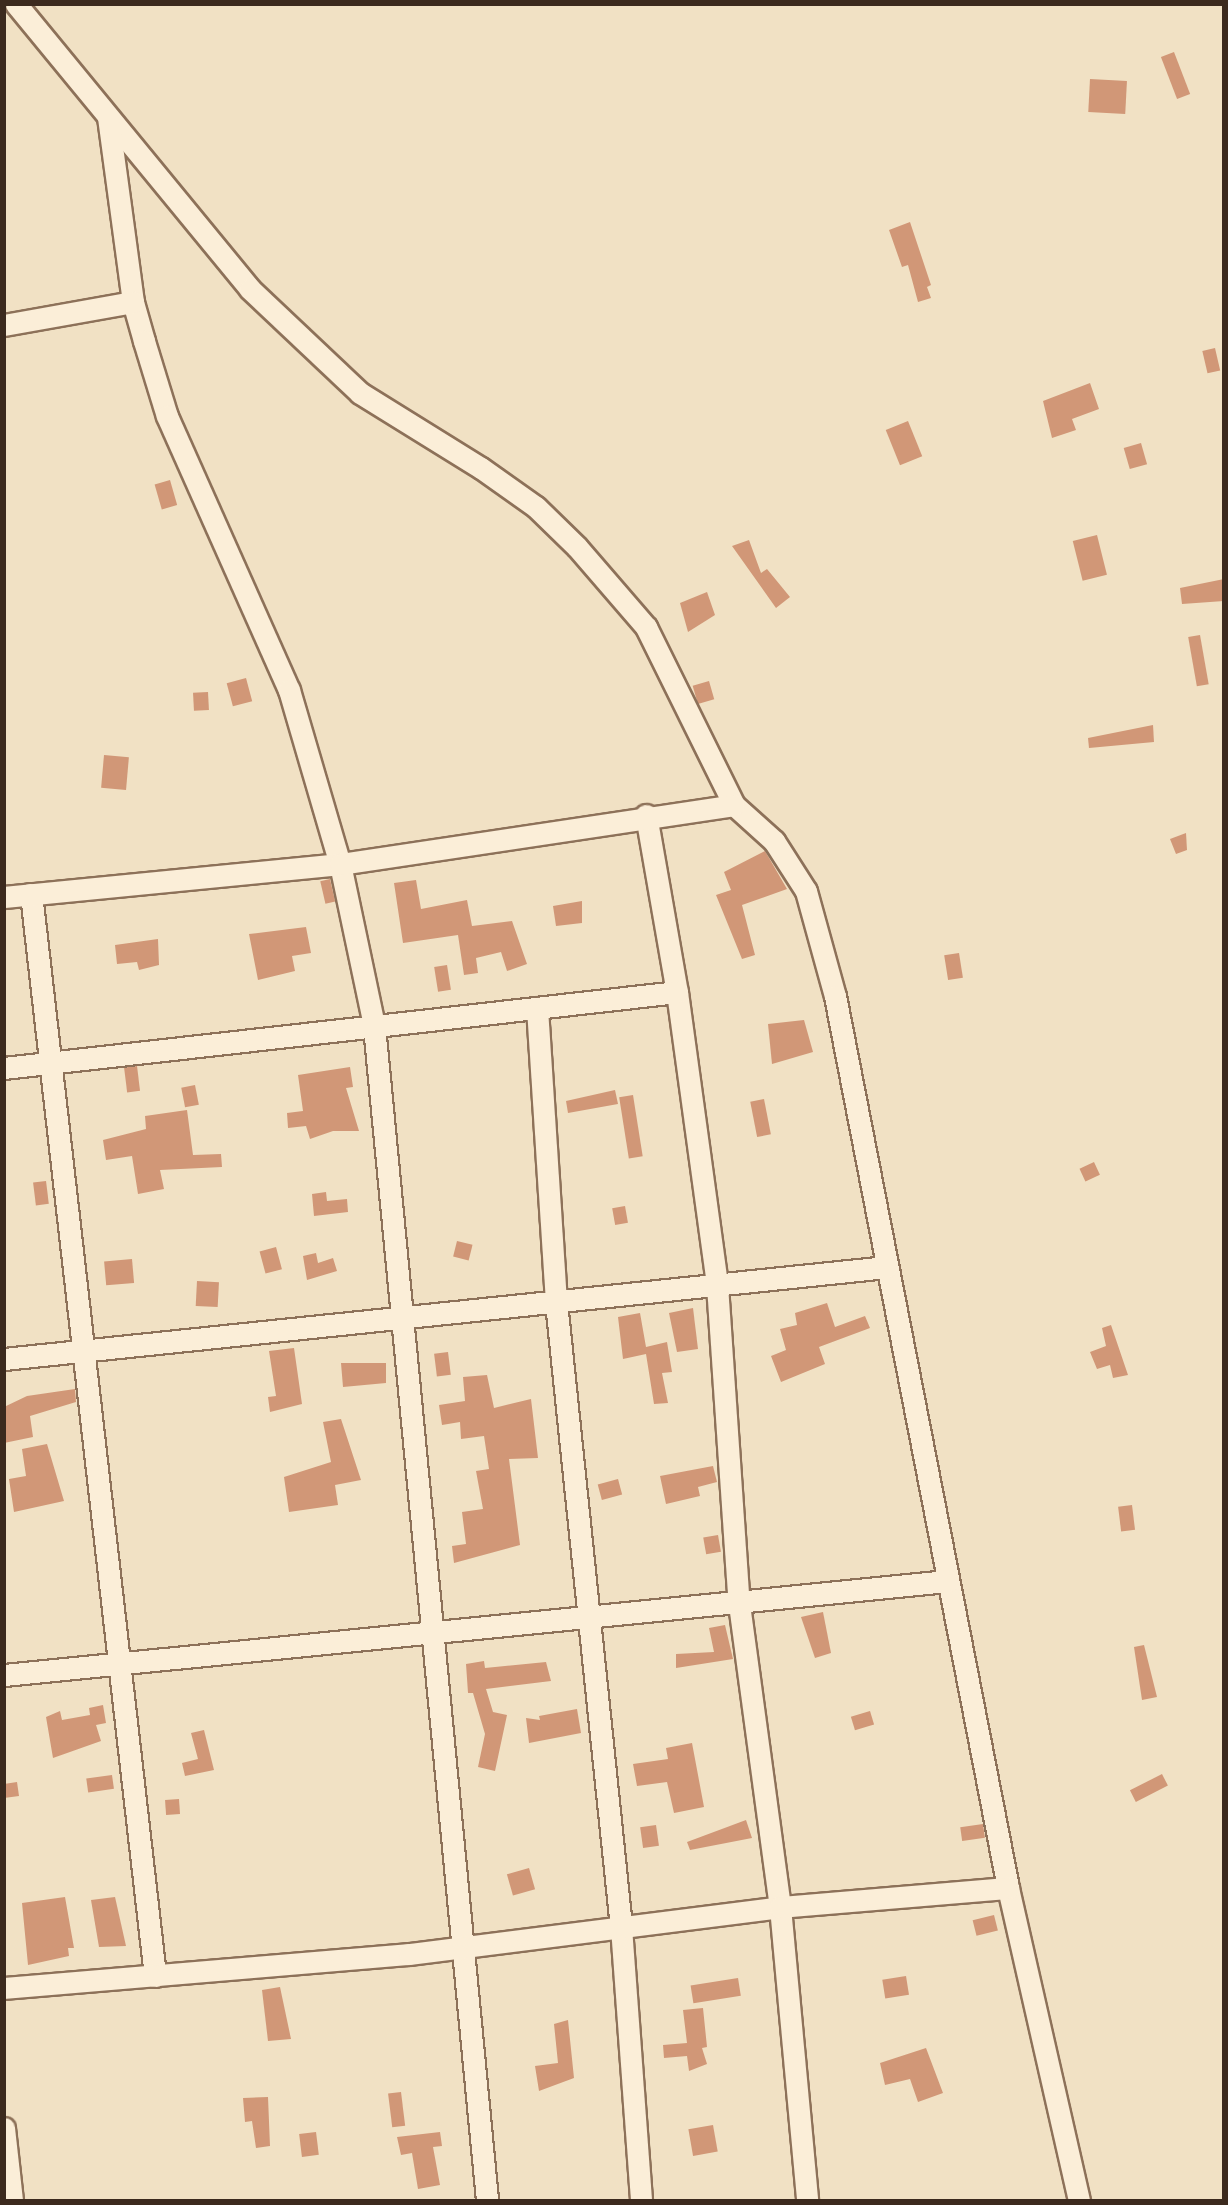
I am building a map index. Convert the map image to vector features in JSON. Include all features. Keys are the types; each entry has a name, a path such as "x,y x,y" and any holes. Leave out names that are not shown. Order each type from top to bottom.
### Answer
{"street":[{"path":"16,4 250,289 360,393 500,481 577,547 646,627 734,805 774,841 806,891 835,996 1008,1888 1079,2200"},
{"path":"108,116 133,302 167,416 289,690 339,864 374,1026 405,1317 430,1633 464,1947 487,2200"},
{"path":"4,325 133,302"},
{"path":"4,897 339,864 646,815 734,805"},
{"path":"646,815 677,992 717,1285 739,1604 780,1907 807,2200"},
{"path":"31,894 154,1976"},
{"path":"4,1068 677,992"},
{"path":"537,1008 556,1302 621,1927 641,2200"},
{"path":"4,1359 886,1267"},
{"path":"4,1675 739,1604 948,1581"},
{"path":"4,1988 464,1947 780,1907 1008,1888"},
{"path":"4,2128 12,2200"}],"building":[{"path":"1174,52 1190,94 1177,99 1161,57"},
{"path":"1090,79 1127,81 1125,114 1088,112"},
{"path":"910,222 931,285 927,287 931,298 918,302 908,265 902,267 889,230"},
{"path":"1215,348 1220,370 1208,373 1202,351"},
{"path":"1090,383 1099,409 1072,419 1076,430 1052,438 1043,401"},
{"path":"908,421 922,456 900,465 886,430"},
{"path":"1141,443 1147,464 1130,469 1124,448"},
{"path":"170,480 177,505 162,509 155,484"},
{"path":"1097,535 1107,575 1083,581 1073,541"},
{"path":"749,540 761,573 767,569 790,597 776,608 732,546"},
{"path":"1224,579 1224,601 1182,604 1180,588"},
{"path":"707,592 715,615 688,632 680,603"},
{"path":"1200,635 1209,684 1197,686 1188,637"},
{"path":"246,678 252,701 233,706 227,683"},
{"path":"709,681 714,699 698,704 693,686"},
{"path":"208,692 209,710 194,711 193,693"},
{"path":"1153,725 1154,742 1089,748 1088,738"},
{"path":"104,755 129,757 126,790 101,788"},
{"path":"1186,833 1187,850 1176,854 1170,839"},
{"path":"765,851 787,889 742,905 755,955 742,959 716,895 731,890 724,872"},
{"path":"330,879 335,901 325,904 320,881"},
{"path":"416,880 421,909 467,900 472,926 512,921 527,964 507,971 501,952 476,958 478,973 464,975 458,935 403,943 394,883"},
{"path":"582,901 582,923 556,926 553,906"},
{"path":"306,927 311,953 292,956 295,971 258,980 249,934"},
{"path":"158,939 159,965 139,970 137,962 117,964 115,945"},
{"path":"959,953 963,978 948,980 944,955"},
{"path":"447,965 451,990 438,992 434,967"},
{"path":"804,1020 813,1052 772,1064 768,1024"},
{"path":"137,1066 140,1091 127,1092 124,1068"},
{"path":"350,1067 353,1087 346,1088 359,1131 333,1131 310,1139 306,1126 288,1128 287,1113 303,1111 298,1075"},
{"path":"195,1085 199,1105 185,1107 181,1088"},
{"path":"615,1090 618,1104 568,1113 566,1101"},
{"path":"633,1095 643,1156 629,1158 619,1097"},
{"path":"764,1099 771,1134 757,1137 750,1102"},
{"path":"187,1110 193,1155 221,1154 222,1167 160,1170 164,1189 138,1194 132,1156 106,1160 103,1140 146,1129 145,1116"},
{"path":"1094,1162 1100,1175 1085,1181 1079,1169"},
{"path":"46,1181 49,1204 36,1205 33,1183"},
{"path":"326,1192 327,1201 347,1199 348,1212 314,1216 312,1194"},
{"path":"625,1206 628,1223 615,1225 612,1208"},
{"path":"457,1241 473,1245 469,1260 453,1257"},
{"path":"276,1247 282,1269 266,1274 260,1251"},
{"path":"316,1253 318,1263 333,1258 337,1271 307,1280 303,1256"},
{"path":"132,1259 134,1283 106,1285 104,1261"},
{"path":"197,1281 219,1282 218,1307 196,1306"},
{"path":"827,1303 835,1327 865,1316 870,1328 819,1347 825,1364 781,1382 771,1356 786,1350 780,1329 797,1325 795,1313"},
{"path":"693,1308 698,1349 677,1352 669,1313"},
{"path":"640,1313 646,1347 667,1342 672,1372 662,1373 668,1403 654,1404 646,1354 623,1359 618,1317"},
{"path":"1111,1325 1128,1375 1113,1378 1110,1365 1097,1369 1090,1352 1106,1346 1102,1328"},
{"path":"294,1348 302,1404 270,1412 268,1397 276,1396 269,1351"},
{"path":"448,1352 451,1375 437,1377 434,1354"},
{"path":"341,1363 386,1363 386,1383 343,1387"},
{"path":"487,1375 494,1408 531,1399 538,1458 509,1459 520,1545 454,1563 452,1546 466,1544 462,1512 483,1509 476,1471 489,1469 484,1436 461,1439 460,1422 442,1425 439,1405 465,1401 463,1377"},
{"path":"75,1389 76,1402 30,1416 33,1437 4,1443 4,1407 27,1396"},
{"path":"341,1419 361,1480 335,1485 338,1505 289,1512 284,1477 331,1462 323,1422"},
{"path":"47,1444 64,1501 14,1512 9,1479 26,1476 22,1449"},
{"path":"713,1466 717,1482 698,1487 700,1496 666,1504 660,1476"},
{"path":"618,1479 622,1494 602,1500 598,1484"},
{"path":"1132,1505 1135,1530 1121,1532 1118,1507"},
{"path":"718,1535 721,1552 706,1554 703,1538"},
{"path":"823,1612 831,1653 815,1658 801,1617"},
{"path":"725,1625 733,1659 676,1668 676,1654 714,1652 709,1628"},
{"path":"1144,1645 1157,1697 1142,1700 1134,1647"},
{"path":"484,1661 485,1668 546,1662 551,1681 486,1689 493,1712 507,1715 495,1771 478,1767 485,1734 473,1693 468,1693 466,1664"},
{"path":"103,1705 106,1723 96,1725 101,1741 53,1758 46,1717 60,1711 62,1720 90,1715 89,1708"},
{"path":"577,1709 581,1733 529,1743 526,1718 540,1720 539,1716"},
{"path":"870,1711 874,1724 855,1730 851,1717"},
{"path":"204,1730 214,1770 185,1776 182,1763 198,1759 191,1733"},
{"path":"692,1743 704,1807 674,1813 667,1782 637,1786 633,1764 668,1759 666,1748"},
{"path":"1162,1774 1168,1786 1136,1802 1130,1790"},
{"path":"112,1775 114,1789 88,1792 86,1779"},
{"path":"17,1782 19,1796 4,1798 4,1784"},
{"path":"179,1799 180,1814 166,1815 165,1800"},
{"path":"746,1820 752,1838 690,1850 687,1842"},
{"path":"983,1824 985,1838 962,1841 960,1827"},
{"path":"656,1825 659,1846 643,1848 640,1827"},
{"path":"529,1868 535,1889 513,1895 507,1874"},
{"path":"65,1897 74,1948 68,1948 69,1956 28,1965 22,1903"},
{"path":"115,1897 126,1946 99,1947 91,1900"},
{"path":"994,1915 998,1931 977,1936 973,1920"},
{"path":"906,1976 909,1995 885,1999 882,1980"},
{"path":"738,1978 741,1996 693,2003 691,1986"},
{"path":"280,1987 291,2039 268,2041 262,1990"},
{"path":"703,2008 707,2047 702,2048 707,2064 689,2071 687,2056 664,2058 663,2045 687,2043 683,2010"},
{"path":"568,2020 574,2078 539,2091 535,2066 558,2063 554,2024"},
{"path":"926,2048 943,2093 918,2102 910,2079 885,2085 880,2063"},
{"path":"401,2092 405,2126 392,2127 388,2094"},
{"path":"268,2097 270,2146 256,2148 252,2121 245,2122 243,2098"},
{"path":"713,2125 718,2152 693,2156 688,2129"},
{"path":"316,2132 319,2155 302,2157 299,2134"},
{"path":"440,2132 442,2146 433,2147 440,2185 418,2189 412,2153 401,2155 397,2137"}]}
